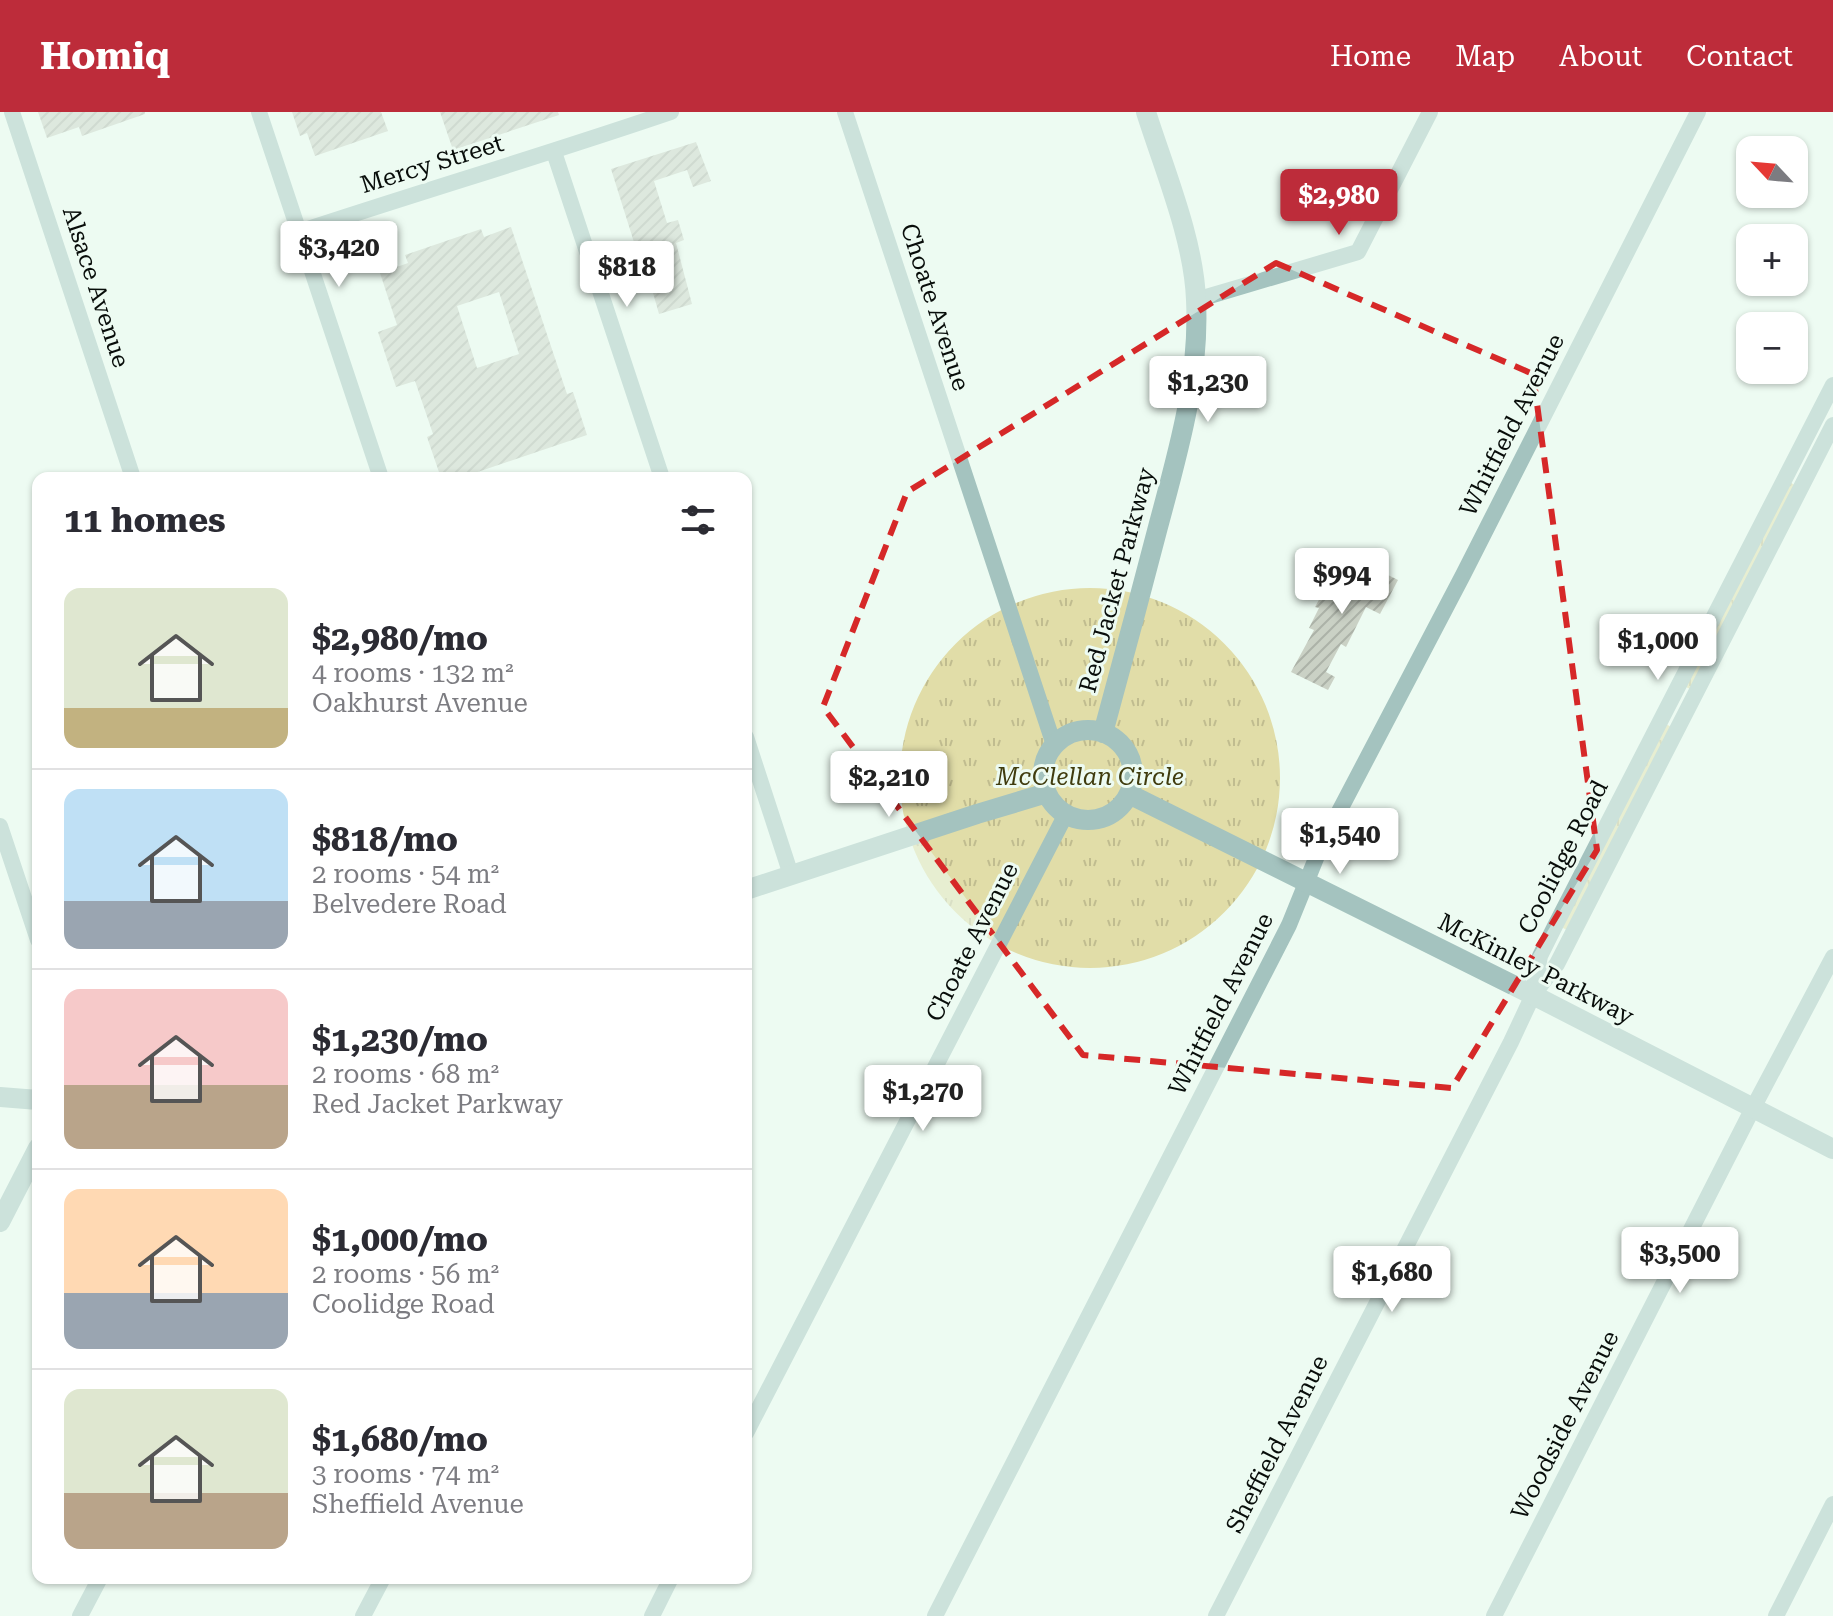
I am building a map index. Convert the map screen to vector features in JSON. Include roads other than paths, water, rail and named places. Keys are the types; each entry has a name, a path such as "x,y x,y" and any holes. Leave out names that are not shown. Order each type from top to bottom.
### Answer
{"street":[{"name":"Alsace Avenue","path":"12,112 131,472"},
{"path":"259,112 379,472"},
{"name":"Mercy Street","path":"299,232 671,112"},
{"name":"Choate Avenue","path":"845,112 1054,745"},
{"name":"Red Jacket Parkway","path":"1103,733 1188,413 1193,376 1196,300 1191,259 1146,112"},
{"path":"1196,300 1358,252 1430,112"},
{"name":"Whitfield Avenue","path":"935,1616 1289,925 1321,846 1463,575 1698,112"},
{"path":"554,152 660,472"},
{"name":"Coolidge Road","path":"1533,995 1540,956 1833,385"},
{"name":"Coolidge Road","path":"1533,995 1557,964 1833,425"},
{"path":"1800,449 1833,466"},
{"path":"1670,702 1687,710"},
{"path":"1080,731 1103,733 1119,743 1129,756 1133,775 1129,794 1120,807 1102,818 1081,820 1055,806 1043,779 1044,765 1054,745 1063,738 1080,731"},
{"path":"752,755 791,875"},
{"path":"752,888 1047,793"},
{"name":"McKinley Parkway","path":"1129,794 1533,995 1833,1149"},
{"name":"Choate Avenue","path":"752,1421 1066,814"},
{"path":"0,826 32,922"},
{"name":"Woodside Avenue","path":"1494,1616 1833,957"},
{"name":"Sheffield Avenue","path":"1216,1616 1533,995"},
{"path":"0,1097 32,1100"},
{"path":"0,1222 32,1160"},
{"path":"1776,1616 1833,1504"},
{"path":"80,1616 97,1584"},
{"path":"363,1616 380,1584"},
{"path":"652,1616 668,1584"}],"park label":[{"name":"McClellan Circle","path":"1090,777"}]}
